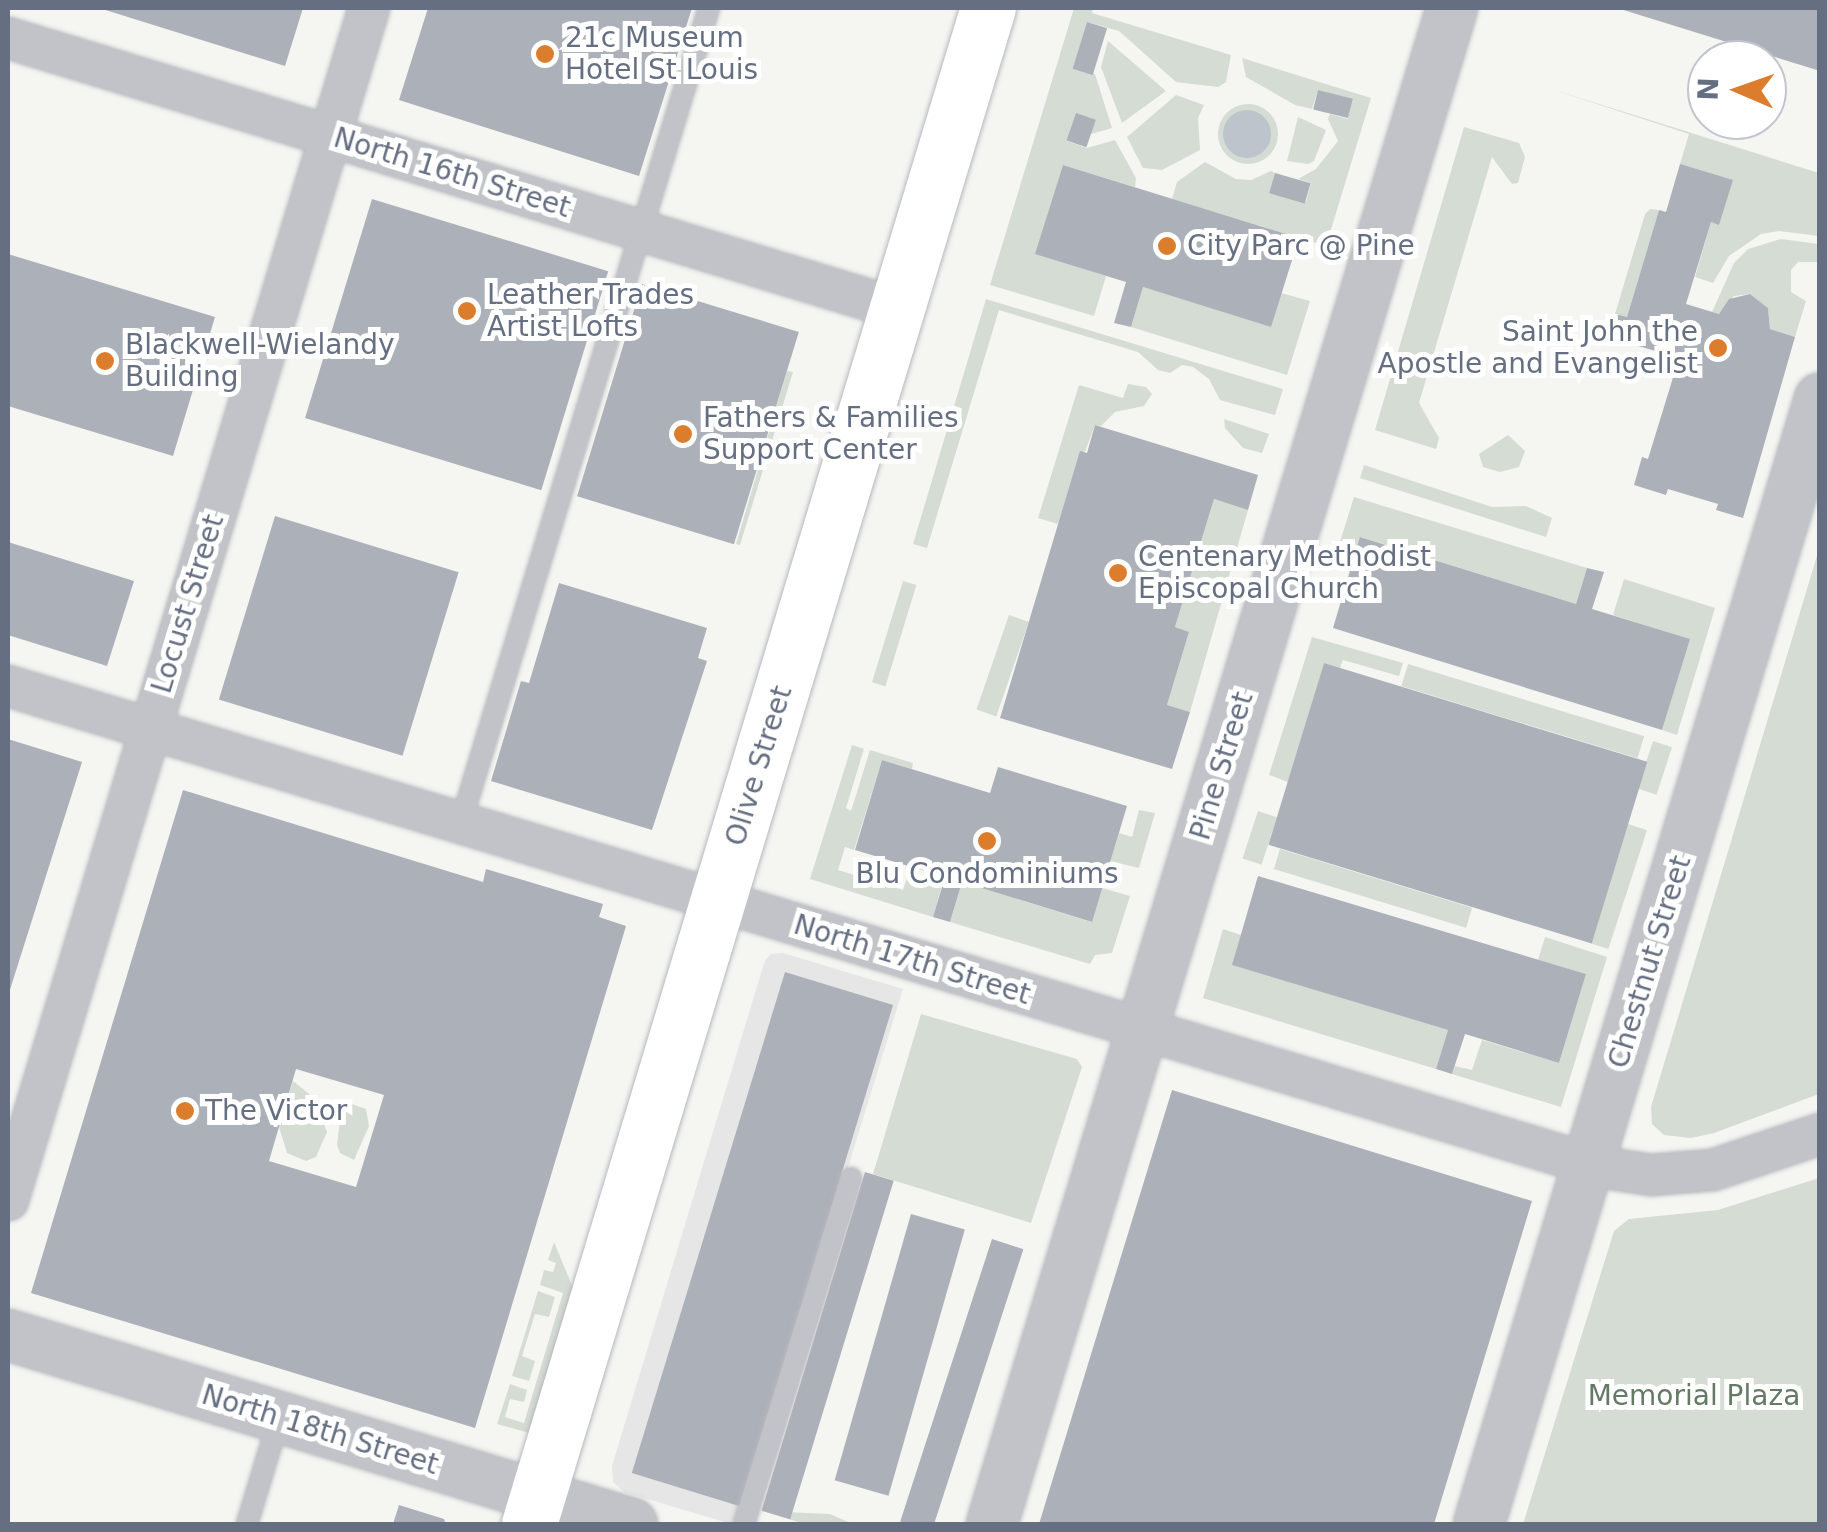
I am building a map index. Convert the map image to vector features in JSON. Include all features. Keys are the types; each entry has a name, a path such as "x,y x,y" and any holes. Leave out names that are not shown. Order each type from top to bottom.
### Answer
{"main road":[{"name":"Olive Street","path":"533,1510 988,8"}],"street":[{"path":"8,39 17,8"},
{"name":"Locust Street","path":"8,1200 369,8"},
{"name":"Pine Street","path":"992,1524 1452,8"},
{"name":"North 16th Street","path":"8,39 895,308"},
{"name":"Chestnut Street","path":"1479,1524 1820,399"},
{"name":"North 17th Street","path":"8,686 1589,1165 1651,1175 1713,1170 1820,1134"},
{"name":"North 18th Street","path":"8,1335 279,1419 533,1510 632,1524"}],"lane":[{"path":"461,822 710,8"},
{"path":"744,1524 851,1178"},
{"path":"247,1524 279,1419"}],"shaded area":[{"path":"1247,110 1264,117 1271,134 1264,151 1247,158 1230,151 1223,134 1230,117"},
{"path":"783,953 903,989 738,1524 731,1524 624,1492 613,1482 612,1466 765,960 771,954"}],"green space":[{"path":"1074,8 1093,8 1092,13 1231,55 1226,82 1218,87 1176,82 1119,31 1087,22 1074,68 1095,74 1112,128 1067,141 1087,148 1115,140 1136,178 1135,187 1063,165 1036,253 1106,276 1094,316 990,285"},
{"path":"1108,41 1166,91 1122,123 1101,67"},
{"path":"1242,58 1371,98 1326,246 1172,199 1177,182 1205,162 1236,179 1251,180 1271,171 1275,173 1270,193 1306,202 1311,183 1298,179 1316,169 1338,141 1328,119 1330,114 1348,119 1353,99 1318,90 1312,109 1295,105 1246,77"},
{"path":"1548,88 1687,132 1687,133"},
{"path":"1176,95 1204,105 1198,118 1200,150 1162,170 1143,168 1127,137"},
{"path":"1248,104 1269,113 1278,134 1269,155 1248,164 1227,155 1218,134 1227,113"},
{"path":"1298,117 1326,130 1314,161 1308,164 1287,161"},
{"path":"1464,127 1519,143 1525,157 1518,183 1512,184 1492,157 1419,403 1439,438 1436,449 1375,430"},
{"path":"1687,140 1714,140 1819,173 1819,236 1779,231 1761,234 1729,256 1713,283 1695,277 1711,222 1719,224 1680,164"},
{"path":"1650,209 1659,210 1627,317 1615,314 1645,214"},
{"path":"1781,239 1819,244 1819,262 1798,262 1791,270 1791,292 1806,301 1795,337 1770,329 1768,308 1750,294 1734,296 1719,314 1712,312 1734,263 1748,249"},
{"path":"1143,287 1270,326 1281,293 1310,301 1287,375 1131,327"},
{"path":"986,299 1283,389 1275,415 1220,400 1209,379 1193,367 1182,365 1170,373 1158,370 1138,352 999,310 927,548 913,544"},
{"path":"787,371 793,372 740,545 736,544"},
{"path":"1128,384 1146,387 1152,394 1144,406 1115,412 1101,426 1095,425 1058,524 1038,518 1079,385 1123,398"},
{"path":"1224,419 1269,434 1262,453 1243,448 1225,428"},
{"path":"1508,435 1525,451 1519,467 1500,472 1483,467 1479,454"},
{"path":"1364,465 1492,507 1526,506 1552,518 1546,537 1360,478"},
{"path":"1354,497 1587,568 1576,604 1361,537 1353,563 1343,560 1339,545"},
{"path":"1214,499 1248,510 1190,712 1167,705 1189,632 1175,627"},
{"path":"1819,549 1819,1094 1714,1133 1691,1138 1664,1135 1652,1124 1651,1107"},
{"path":"1624,579 1715,608 1677,735 1662,730 1689,639 1613,615"},
{"path":"903,581 916,585 885,686 872,682"},
{"path":"1009,615 1029,622 996,716 976,710"},
{"path":"1312,637 1403,663 1399,676 1343,660 1340,668 1324,663 1288,782 1269,775"},
{"path":"1408,664 1644,736 1637,758 1401,686"},
{"path":"1653,741 1672,747 1657,795 1638,789"},
{"path":"852,745 864,749 846,808 851,811 870,750 913,763 912,769 882,760 854,850 845,847 838,870 903,890 908,875 942,885 933,917 810,879"},
{"path":"1139,810 1155,813 1139,868 1110,861 1119,833 1132,837"},
{"path":"1258,811 1277,817 1262,865 1243,859"},
{"path":"1628,824 1647,830 1608,949 1589,943"},
{"path":"1280,849 1472,908 1466,928 1274,869"},
{"path":"962,882 1091,922 1102,888 1130,896 1112,953 1095,955 1090,964 950,922"},
{"path":"1223,929 1241,935 1233,965 1448,1030 1436,1069 1203,998"},
{"path":"1545,937 1607,957 1561,1107 1452,1074 1455,1066 1472,1070 1482,1040 1559,1063 1586,974 1538,960"},
{"path":"921,1014 1077,1059 1082,1067 1031,1223 873,1174"},
{"path":"293,1081 314,1098 327,1132 316,1157 306,1161 287,1153 279,1127"},
{"path":"349,1103 366,1109 369,1126 354,1160 340,1153 337,1145 341,1112"},
{"name":"Memorial Plaza","path":"1819,1178 1819,1524 1523,1524 1614,1231 1629,1219 1718,1210"},
{"path":"554,1242 573,1288 529,1433 497,1424 510,1384 527,1390 524,1402 510,1399 505,1417 524,1423 563,1293 540,1285 544,1270 553,1272 556,1263 548,1260"},
{"path":"538,1291 555,1297 549,1317 535,1314 522,1356 535,1361 529,1381 512,1376"},
{"path":"762,1511 830,1514 853,1524 805,1524"}],"building":[{"path":"99,8 303,8 285,66"},
{"name":"21c Museum Hotel St Louis","path":"428,8 692,8 639,176 399,100"},
{"path":"1617,8 1820,8 1820,71 1787,61 1787,40 1720,40"},
{"path":"1087,22 1107,28 1093,75 1073,69"},
{"path":"1318,90 1353,99 1348,118 1313,109"},
{"path":"1076,113 1096,120 1086,147 1067,140"},
{"name":"Saint John the Apostle and Evangelist","path":"1680,164 1733,180 1719,225 1711,222 1686,304 1719,314 1729,299 1750,294 1768,308 1770,329 1795,337 1743,518 1716,510 1718,504 1668,489 1666,495 1634,485 1642,457 1648,459 1679,358 1608,337 1615,314 1627,317 1659,210 1666,212"},
{"name":"City Parc @ Pine","path":"1063,165 1299,238 1271,327 1143,287 1131,327 1114,323 1126,282 1035,254"},
{"path":"1275,173 1311,183 1305,203 1269,193"},
{"name":"Leather Trades Artist Lofts","path":"372,199 608,271 541,490 305,418"},
{"name":"Blackwell-Wielandy Building","path":"8,254 215,317 173,456 8,406"},
{"name":"Fathers & Families Support Center","path":"642,284 799,332 734,544 577,496"},
{"name":"Centenary Methodist Episcopal Church","path":"1095,425 1258,475 1248,510 1214,499 1175,627 1189,632 1167,705 1190,712 1172,769 1000,718 1080,451 1087,453"},
{"path":"275,516 459,572 402,756 219,700"},
{"path":"1360,537 1576,604 1587,568 1604,572 1592,609 1690,639 1662,730 1333,628"},
{"path":"8,542 134,581 107,666 8,635"},
{"path":"559,583 707,628 698,658 707,661 652,830 491,781 521,681 529,683"},
{"path":"1324,663 1647,762 1592,944 1268,845"},
{"path":"8,739 82,762 8,996"},
{"name":"Blu Condominiums","path":"882,760 990,793 998,767 1127,806 1092,922 962,882 950,922 933,917 945,877 855,850"},
{"name":"The Victor","path":"183,790 483,882 486,869 603,904 599,917 626,926 475,1428 31,1293","holes":["296,1069 384,1095 356,1187 269,1161"]},
{"path":"1258,876 1586,974 1559,1063 1465,1034 1452,1074 1436,1069 1448,1030 1232,965"},
{"path":"785,972 893,1005 740,1506 632,1473"},
{"path":"1172,1090 1532,1201 1434,1524 1039,1524"},
{"path":"865,1172 894,1181 790,1519 762,1511"},
{"path":"911,1214 965,1229 888,1496 835,1480"},
{"path":"992,1239 1023,1249 934,1524 900,1521"},
{"path":"399,1505 444,1519 446,1524 393,1524"}],"place":[{"name":"21c Museum Hotel St Louis","path":"545,54"},
{"name":"City Parc @ Pine","path":"1167,246"},
{"name":"Leather Trades Artist Lofts","path":"467,311"},
{"name":"Saint John the Apostle and Evangelist","path":"1718,348"},
{"name":"Blackwell-Wielandy Building","path":"105,361"},
{"name":"Fathers & Families Support Center","path":"683,434"},
{"name":"Centenary Methodist Episcopal Church","path":"1118,573"},
{"name":"Blu Condominiums","path":"987,841"},
{"name":"The Victor","path":"185,1111"}]}
